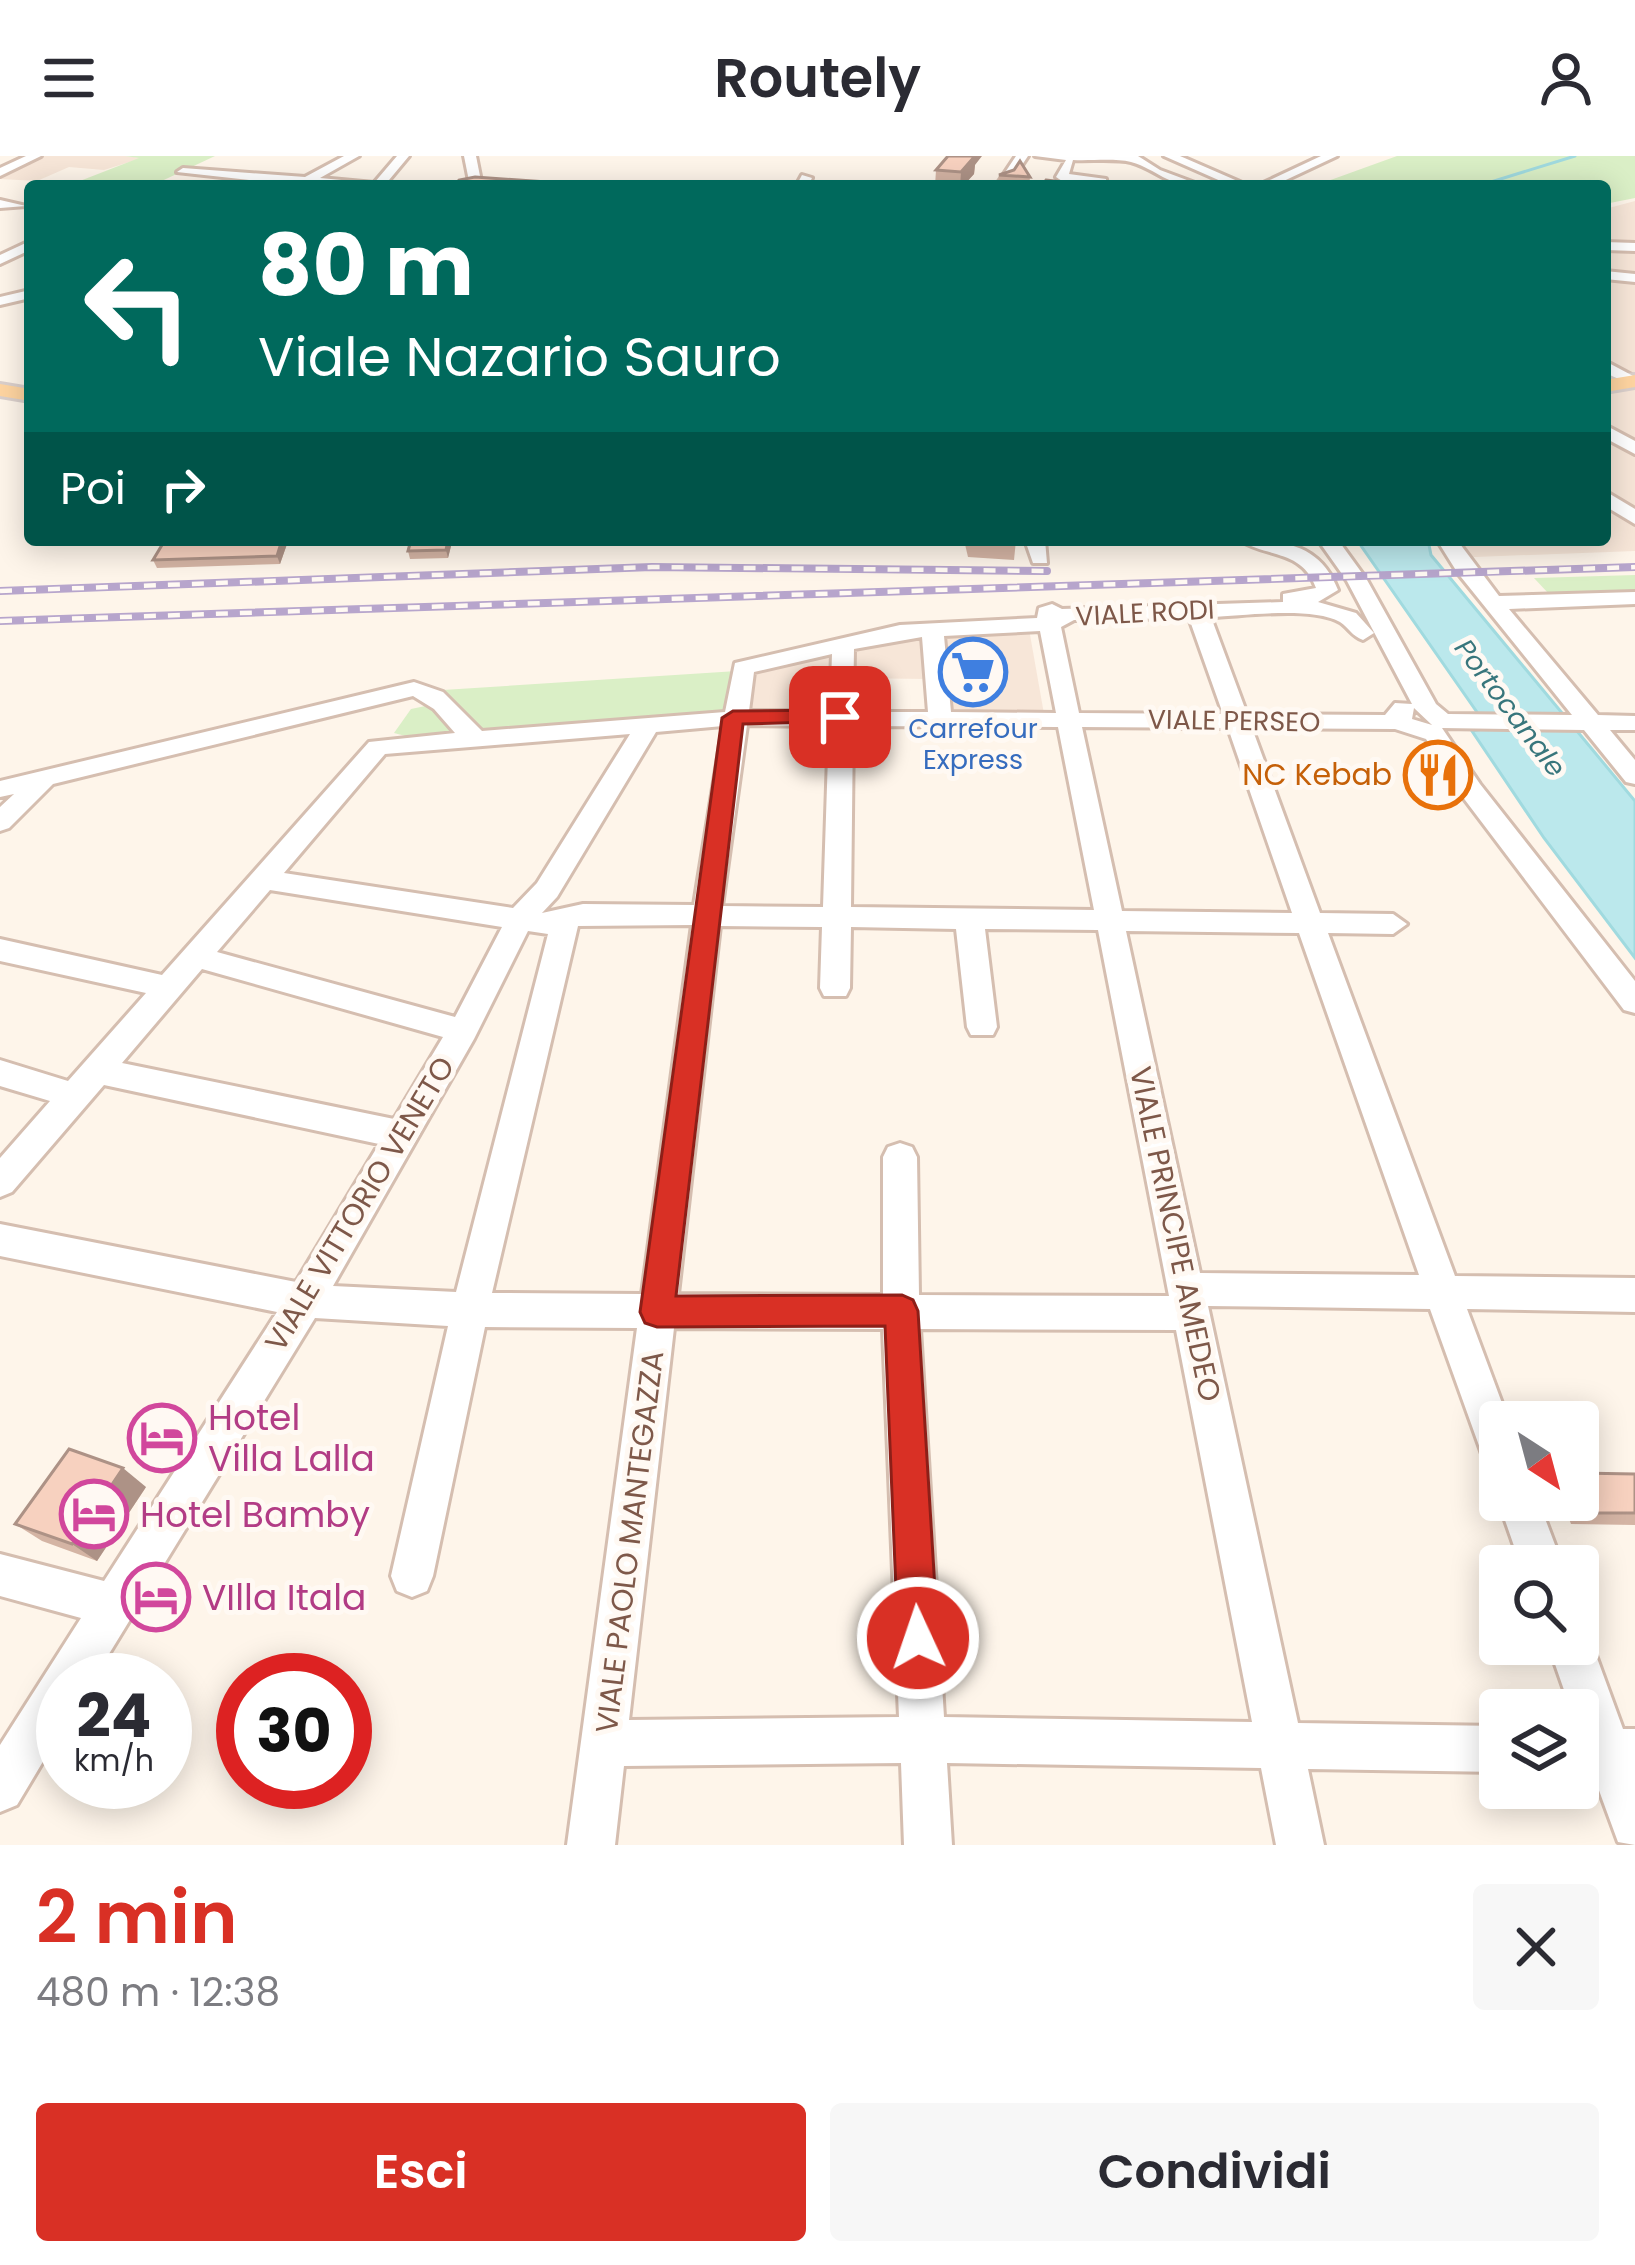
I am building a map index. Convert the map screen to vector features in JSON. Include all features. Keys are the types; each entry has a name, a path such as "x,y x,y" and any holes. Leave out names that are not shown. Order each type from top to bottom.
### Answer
{"street":[{"path":"4,178 35,156"},
{"path":"169,179 218,156"},
{"path":"309,180 352,156"},
{"path":"381,180 403,156"},
{"path":"1041,156 1136,159 1156,173 1179,180"},
{"path":"1170,156 1228,180"},
{"path":"1195,167 1224,156"},
{"path":"1276,180 1330,156"},
{"path":"1065,159 1062,177 1086,180"},
{"path":"241,180 276,162"},
{"path":"183,172 263,180"},
{"path":"0,204 20,206"},
{"path":"1284,546 1308,558 1328,586 1313,602"},
{"path":"1299,546 1322,559 1340,592 1336,600 1313,602"},
{"path":"1317,546 1353,580 1363,633"},
{"path":"1332,546 1421,718"},
{"path":"1451,546 1582,722 1635,776"},
{"path":"1493,603 1635,599"},
{"path":"1313,602 1340,614 1363,633 1471,790 1635,1002"},
{"name":"VIALE RODI","path":"1313,602 1070,614 1049,624 1047,614 1056,608 1313,602"},
{"path":"1197,609 1482,1401"},
{"path":"835,988 843,647 900,632 1049,624"},
{"name":"VIALE PRINCIPE AMEDEO","path":"1049,624 1300,1845"},
{"path":"933,632 940,717"},
{"name":"VIALE PAOLO MANTEGAZZA","path":"591,1845 742,668 843,647"},
{"path":"0,789 414,689 429,692 446,704 464,737"},
{"path":"414,743 398,740 388,729 406,708 422,702 446,704"},
{"name":"VIALE PERSEO","path":"267,880 369,754 390,743 733,718 1421,718 1635,723"},
{"name":"VIALE VITTORIO VENETO","path":"83,1653 305,1301 463,1031 520,919 547,890 647,726"},
{"path":"0,822 45,778"},
{"path":"0,1182 267,880 550,924 566,918 838,915 1393,924"},
{"path":"969,916 982,1027"},
{"path":"412,1576 470,1310 566,918"},
{"path":"0,950 171,988"},
{"path":"198,957 463,1031"},
{"path":"99,1071 403,1135"},
{"path":"0,1073 75,1096"},
{"path":"900,1157 902,1311 928,1845"},
{"path":"0,1240 305,1301 470,1310 902,1311 1442,1292 1635,1295"},
{"path":"0,1575 113,1605"},
{"path":"1577,1665 1635,1825"},
{"name":"VIALE VITTORIO VENETO","path":"0,1788 36,1730"},
{"path":"606,1743 924,1740 1479,1748"}],"shaded area":[{"path":"39,156 142,158 104,170 69,167 39,180 0,179 0,174"},
{"path":"1635,201 1635,551 1449,558 1442,546 1611,546 1611,207"},
{"path":"1029,629 1044,714 941,711 935,633"},
{"path":"926,634 927,679 849,678 849,650"},
{"path":"838,653 835,709 744,709 748,672"}],"green space":[{"path":"125,156 215,156 164,180 82,180 139,158"},
{"path":"1397,156 1635,156 1635,198 1611,203 1611,180 1331,180"},
{"path":"1635,575 1635,594 1549,594 1534,578"},
{"path":"737,671 728,715 483,736 468,729 443,690"},
{"path":"435,704 457,731 455,735 421,740 394,733 411,709"}],"water":[{"name":"Portocanale","path":"1361,546 1429,546 1431,555 1635,801 1635,958 1544,838 1472,731 1488,728"}],"building":[{"path":"948,156 975,156 961,172 936,170"},
{"path":"1020,161 1030,177 999,175 1014,170"},
{"path":"161,546 280,546 277,556 153,560"},
{"path":"409,546 447,546 446,550 408,551"},
{"path":"69,1449 123,1468 72,1544 15,1524"},
{"path":"1599,1473 1635,1474 1635,1513 1599,1513"}],"waterway":[{"path":"1497,180 1575,156"}],"railway":[{"path":"0,591 652,567 1047,571"},
{"path":"0,621 1635,567"}],"place":[{"name":"Carrefour Express","path":"973,672"},
{"name":"NC Kebab","path":"1438,775"},
{"name":"Hotel Villa Lalla","path":"162,1438"},
{"name":"Hotel Bamby","path":"94,1514"},
{"name":"VIlla Itala","path":"156,1597"}],"route":[{"path":"840,717 733,718 657,1312 902,1311 918,1638"}]}
